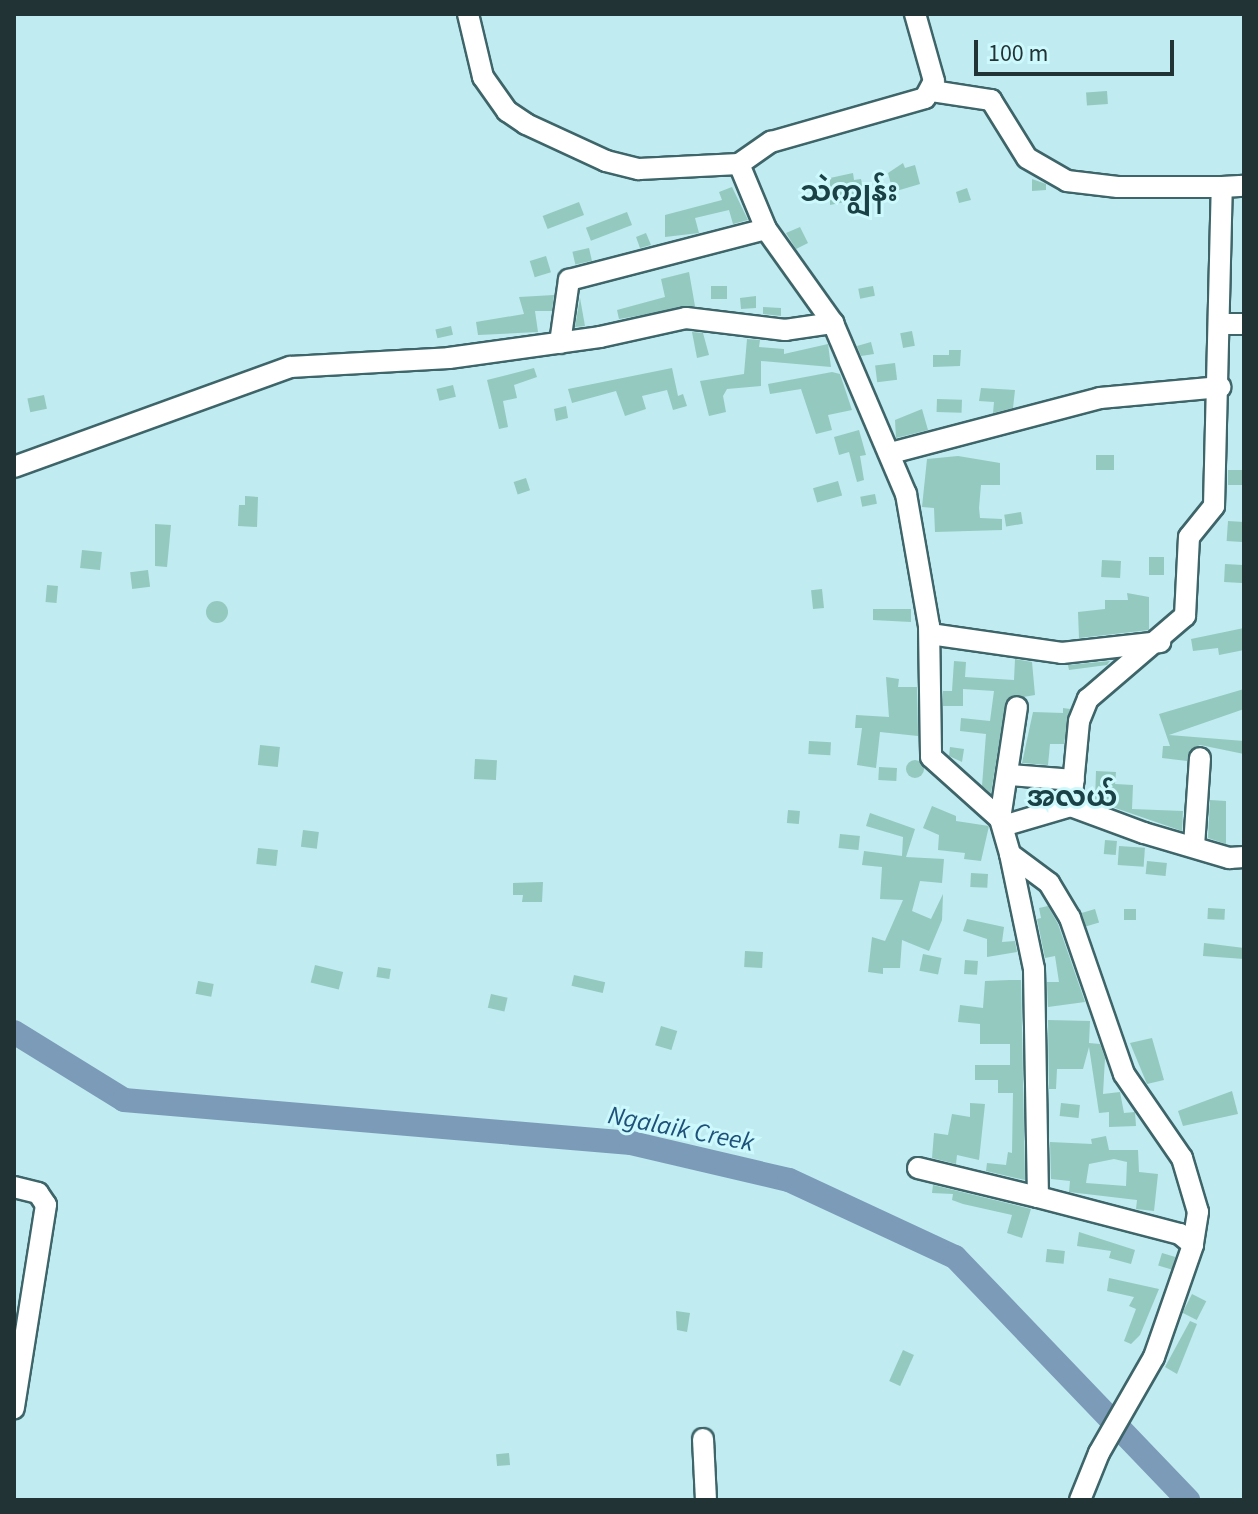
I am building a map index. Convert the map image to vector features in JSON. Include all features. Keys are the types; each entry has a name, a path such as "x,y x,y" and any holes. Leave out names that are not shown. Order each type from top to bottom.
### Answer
{"street":[{"path":"468,14 483,77 507,111 526,124 606,161 639,169 739,164 771,142 916,103 932,91 934,81 915,14"},
{"path":"932,91 991,100 1027,158 1067,181 1118,187 1244,186"},
{"path":"739,164 766,229 833,323 891,453 913,525 930,634 931,757 1002,822"},
{"path":"1071,806 1079,721 1088,699 1161,642 1185,616 1189,537 1214,506 1218,408 1212,388 1222,324 1222,187"},
{"path":"560,343 569,280 766,229"},
{"path":"14,467 290,367 449,358 560,343 686,318 785,330 833,323"},
{"path":"1222,324 1244,324"},
{"path":"891,453 1100,398 1212,388"},
{"path":"930,634 1062,653 1161,642"},
{"path":"1017,707 1002,822 1034,969 1038,1197"},
{"path":"1194,846 1200,758"},
{"path":"1010,775 1074,780"},
{"path":"1002,822 1071,806 1229,858 1244,857"},
{"path":"1010,854 1049,883 1070,918 1124,1074 1182,1158 1198,1212 1193,1245 1148,1367 1107,1438 1080,1500"},
{"path":"918,1168 1180,1234 1193,1245"},
{"path":"14,1187 38,1193 46,1205 14,1408"},
{"path":"703,1439 706,1500"}],"building":[{"path":"1107,91 1108,104 1087,105 1086,92"},
{"path":"903,163 905,168 915,165 920,184 893,192 888,173"},
{"path":"853,173 854,180 861,179 865,198 830,205 830,178"},
{"path":"1032,179 1046,184 1046,190 1032,191"},
{"path":"732,187 748,220 733,224 729,210 695,218 699,233 665,237 665,215 722,200 719,192"},
{"path":"967,188 971,200 959,203 956,192"},
{"path":"579,202 584,215 548,229 543,216"},
{"path":"627,212 632,225 591,241 586,228"},
{"path":"800,227 808,243 796,249 786,233"},
{"path":"646,233 651,245 640,248 636,237"},
{"path":"589,248 592,261 575,264 572,252"},
{"path":"546,256 551,272 535,277 530,261"},
{"path":"689,272 695,306 619,319 617,310 665,297 661,279"},
{"path":"711,286 727,286 727,299 711,299"},
{"path":"873,286 875,296 860,299 858,289"},
{"path":"554,295 552,311 535,311 538,332 478,335 476,322 524,314 519,297"},
{"path":"756,296 756,308 741,309 740,298"},
{"path":"580,298 585,326 575,327"},
{"path":"763,307 781,308 781,316 763,314"},
{"path":"451,326 453,335 437,338 435,330"},
{"path":"912,331 915,346 903,348 900,333"},
{"path":"692,332 703,333 709,355 697,358"},
{"path":"747,339 760,340 759,347 784,349 784,354 828,344 831,367 761,361 761,386 727,389 723,396 726,412 709,416 700,381 744,374"},
{"path":"871,342 874,354 861,356 857,346"},
{"path":"949,350 961,350 960,366 933,367 933,355 949,355"},
{"path":"895,363 897,380 877,382 875,365"},
{"path":"534,368 537,377 514,385 517,398 503,401 508,427 499,429 487,380"},
{"path":"672,368 678,396 683,394 687,406 673,410 667,390 642,396 646,409 625,416 616,391 572,403 568,389"},
{"path":"832,372 840,374 852,410 828,415 832,430 816,434 801,389 770,394 768,384"},
{"path":"453,385 456,397 439,401 437,389"},
{"path":"981,388 1015,390 1013,408 993,413 994,402 979,401"},
{"path":"44,395 47,409 30,412 27,399"},
{"path":"937,399 962,400 962,413 937,412"},
{"path":"566,406 568,418 556,421 554,409"},
{"path":"922,409 928,430 896,438 895,420"},
{"path":"859,430 866,455 860,456 864,480 857,482 849,452 839,455 834,437"},
{"path":"1096,455 1114,455 1114,470 1096,470"},
{"path":"958,456 1000,463 1000,485 981,485 979,508 980,518 1002,519 1002,530 935,532 934,508 922,507 927,459"},
{"path":"1228,470 1244,470 1244,485 1228,485"},
{"path":"526,478 530,490 518,494 514,482"},
{"path":"838,481 842,495 817,503 813,488"},
{"path":"875,494 877,504 862,507 860,497"},
{"path":"245,496 258,497 257,527 238,526 239,505 245,505"},
{"path":"1021,512 1023,524 1006,527 1004,515"},
{"path":"1228,521 1244,522 1243,542 1227,541"},
{"path":"155,524 171,525 167,567 155,566"},
{"path":"82,550 102,552 100,570 80,568"},
{"path":"1149,557 1164,557 1164,575 1149,575"},
{"path":"1102,560 1121,561 1120,578 1101,577"},
{"path":"1225,564 1243,565 1242,583 1224,582"},
{"path":"148,570 150,587 132,589 130,572"},
{"path":"47,585 58,586 56,603 46,602"},
{"path":"822,589 824,608 813,609 811,590"},
{"path":"1127,593 1149,597 1149,630 1079,638 1078,612 1105,609 1105,600 1128,600"},
{"path":"213,601 221,601 228,612 221,623 213,623 206,616 206,608"},
{"path":"873,609 911,609 911,622 873,620"},
{"path":"1244,628 1244,650 1219,655 1218,648 1193,651 1191,639"},
{"path":"1015,659 1032,662 1035,695 1006,700 991,793 982,786 986,734 960,731 961,718 990,721 994,691 963,689 963,706 943,706 943,691 952,691 954,661 966,662 965,677 1014,680"},
{"path":"1110,661 1107,665 1069,670 1068,665"},
{"path":"886,677 899,679 898,687 917,687 918,736 880,732 876,768 857,765 862,728 855,728 856,715 889,717"},
{"path":"1244,689 1244,709 1169,735 1244,741 1244,754 1200,745 1190,750 1187,761 1162,758 1163,746 1170,746 1159,714"},
{"path":"1063,708 1070,709 1064,744 1050,744 1048,765 1022,763 1033,712 1063,713"},
{"path":"809,741 831,742 830,755 808,754"},
{"path":"260,745 280,747 278,767 258,765"},
{"path":"950,747 964,749 962,762 949,756"},
{"path":"475,759 497,760 496,780 474,779"},
{"path":"915,760 924,769 915,778 906,769"},
{"path":"879,767 897,768 896,781 878,780"},
{"path":"1096,771 1116,772 1115,784 1133,785 1132,809 1183,811 1182,831 1095,801"},
{"path":"1210,800 1226,801 1226,844 1208,838"},
{"path":"932,806 956,816 956,821 989,826 981,861 964,859 965,853 938,850 939,835 923,828"},
{"path":"788,810 800,811 799,824 787,823"},
{"path":"870,813 915,829 906,857 944,859 942,883 920,881 912,911 931,919 943,894 942,920 929,951 902,940 900,968 883,968 883,974 868,972 872,937 885,941 903,900 880,899 882,867 862,865 864,851 902,856 903,837 866,826"},
{"path":"303,830 319,832 317,849 301,847"},
{"path":"840,834 860,836 858,850 839,848"},
{"path":"1105,840 1117,841 1116,855 1104,854"},
{"path":"1119,846 1145,848 1144,867 1118,865"},
{"path":"258,848 278,850 276,866 256,864"},
{"path":"1147,861 1167,863 1166,876 1146,874"},
{"path":"971,873 988,874 987,888 970,887"},
{"path":"543,882 542,902 522,902 523,895 513,895 513,883"},
{"path":"1048,906 1058,924 1085,1002 1048,1007 1047,982 1059,982 1055,956 1045,958 1037,919 1041,918 1039,908"},
{"path":"1208,908 1225,909 1224,920 1207,919"},
{"path":"1095,909 1099,922 1086,926 1082,913"},
{"path":"1124,909 1136,909 1136,920 1124,920"},
{"path":"967,919 1004,927 1002,942 1015,941 1017,952 987,957 987,939 963,931"},
{"path":"1204,943 1244,948 1244,959 1203,956"},
{"path":"745,951 763,952 762,968 744,967"},
{"path":"923,954 942,958 938,975 919,971"},
{"path":"965,960 978,961 977,975 964,974"},
{"path":"315,965 343,972 339,989 311,982"},
{"path":"378,967 391,969 389,979 376,977"},
{"path":"574,975 605,982 603,993 572,986"},
{"path":"1021,980 1025,1180 986,1171 987,1163 1006,1165 1008,1152 1012,1153 1013,1093 998,1093 998,1080 975,1080 975,1065 1010,1065 1010,1044 980,1044 980,1024 958,1022 960,1005 983,1008 985,981"},
{"path":"198,981 214,984 211,997 196,994"},
{"path":"491,994 508,998 504,1011 488,1008"},
{"path":"1048,1020 1090,1021 1089,1043 1100,1044 1105,1058 1103,1094 1120,1092 1124,1113 1135,1112 1136,1126 1109,1127 1109,1112 1099,1113 1089,1047 1083,1069 1057,1069 1056,1089 1049,1089"},
{"path":"661,1026 677,1031 671,1050 655,1045"},
{"path":"1152,1038 1164,1080 1147,1084 1130,1043"},
{"path":"1232,1091 1238,1114 1183,1126 1178,1111"},
{"path":"970,1103 985,1104 979,1160 957,1155 956,1164 932,1158 934,1133 948,1135 952,1114 970,1117"},
{"path":"1061,1103 1080,1105 1079,1118 1060,1116"},
{"path":"1106,1136 1109,1150 1138,1150 1139,1172 1158,1174 1154,1211 1136,1209 1137,1200 1069,1192 1070,1181 1051,1179 1050,1142 1092,1144 1091,1139","holes":["1114,1159 1127,1162 1126,1186 1086,1183 1089,1164"]},
{"path":"933,1185 1031,1209 1022,1238 1007,1233 1012,1215 963,1204 952,1200 953,1194 932,1193"},
{"path":"1079,1232 1135,1250 1131,1264 1109,1258 1111,1251 1077,1246"},
{"path":"1047,1249 1065,1251 1064,1264 1046,1262"},
{"path":"1162,1253 1175,1257 1172,1270 1158,1265"},
{"path":"1109,1278 1159,1289 1140,1335 1131,1344 1124,1341 1136,1309 1129,1306 1134,1297 1107,1291"},
{"path":"1192,1294 1206,1301 1197,1320 1182,1313"},
{"path":"676,1311 690,1313 687,1332 677,1330"},
{"path":"1190,1321 1197,1324 1177,1374 1165,1367"},
{"path":"903,1350 914,1355 900,1386 889,1381"},
{"path":"509,1453 510,1465 497,1466 496,1454"}],"waterway":[{"name":"Ngalaik Creek","path":"14,1032 124,1100 631,1143 789,1180 955,1257 1188,1500"}],"district":[{"name":"သဲကျွန်း","path":"849,192"},
{"name":"အလယ်","path":"1072,797"}]}
